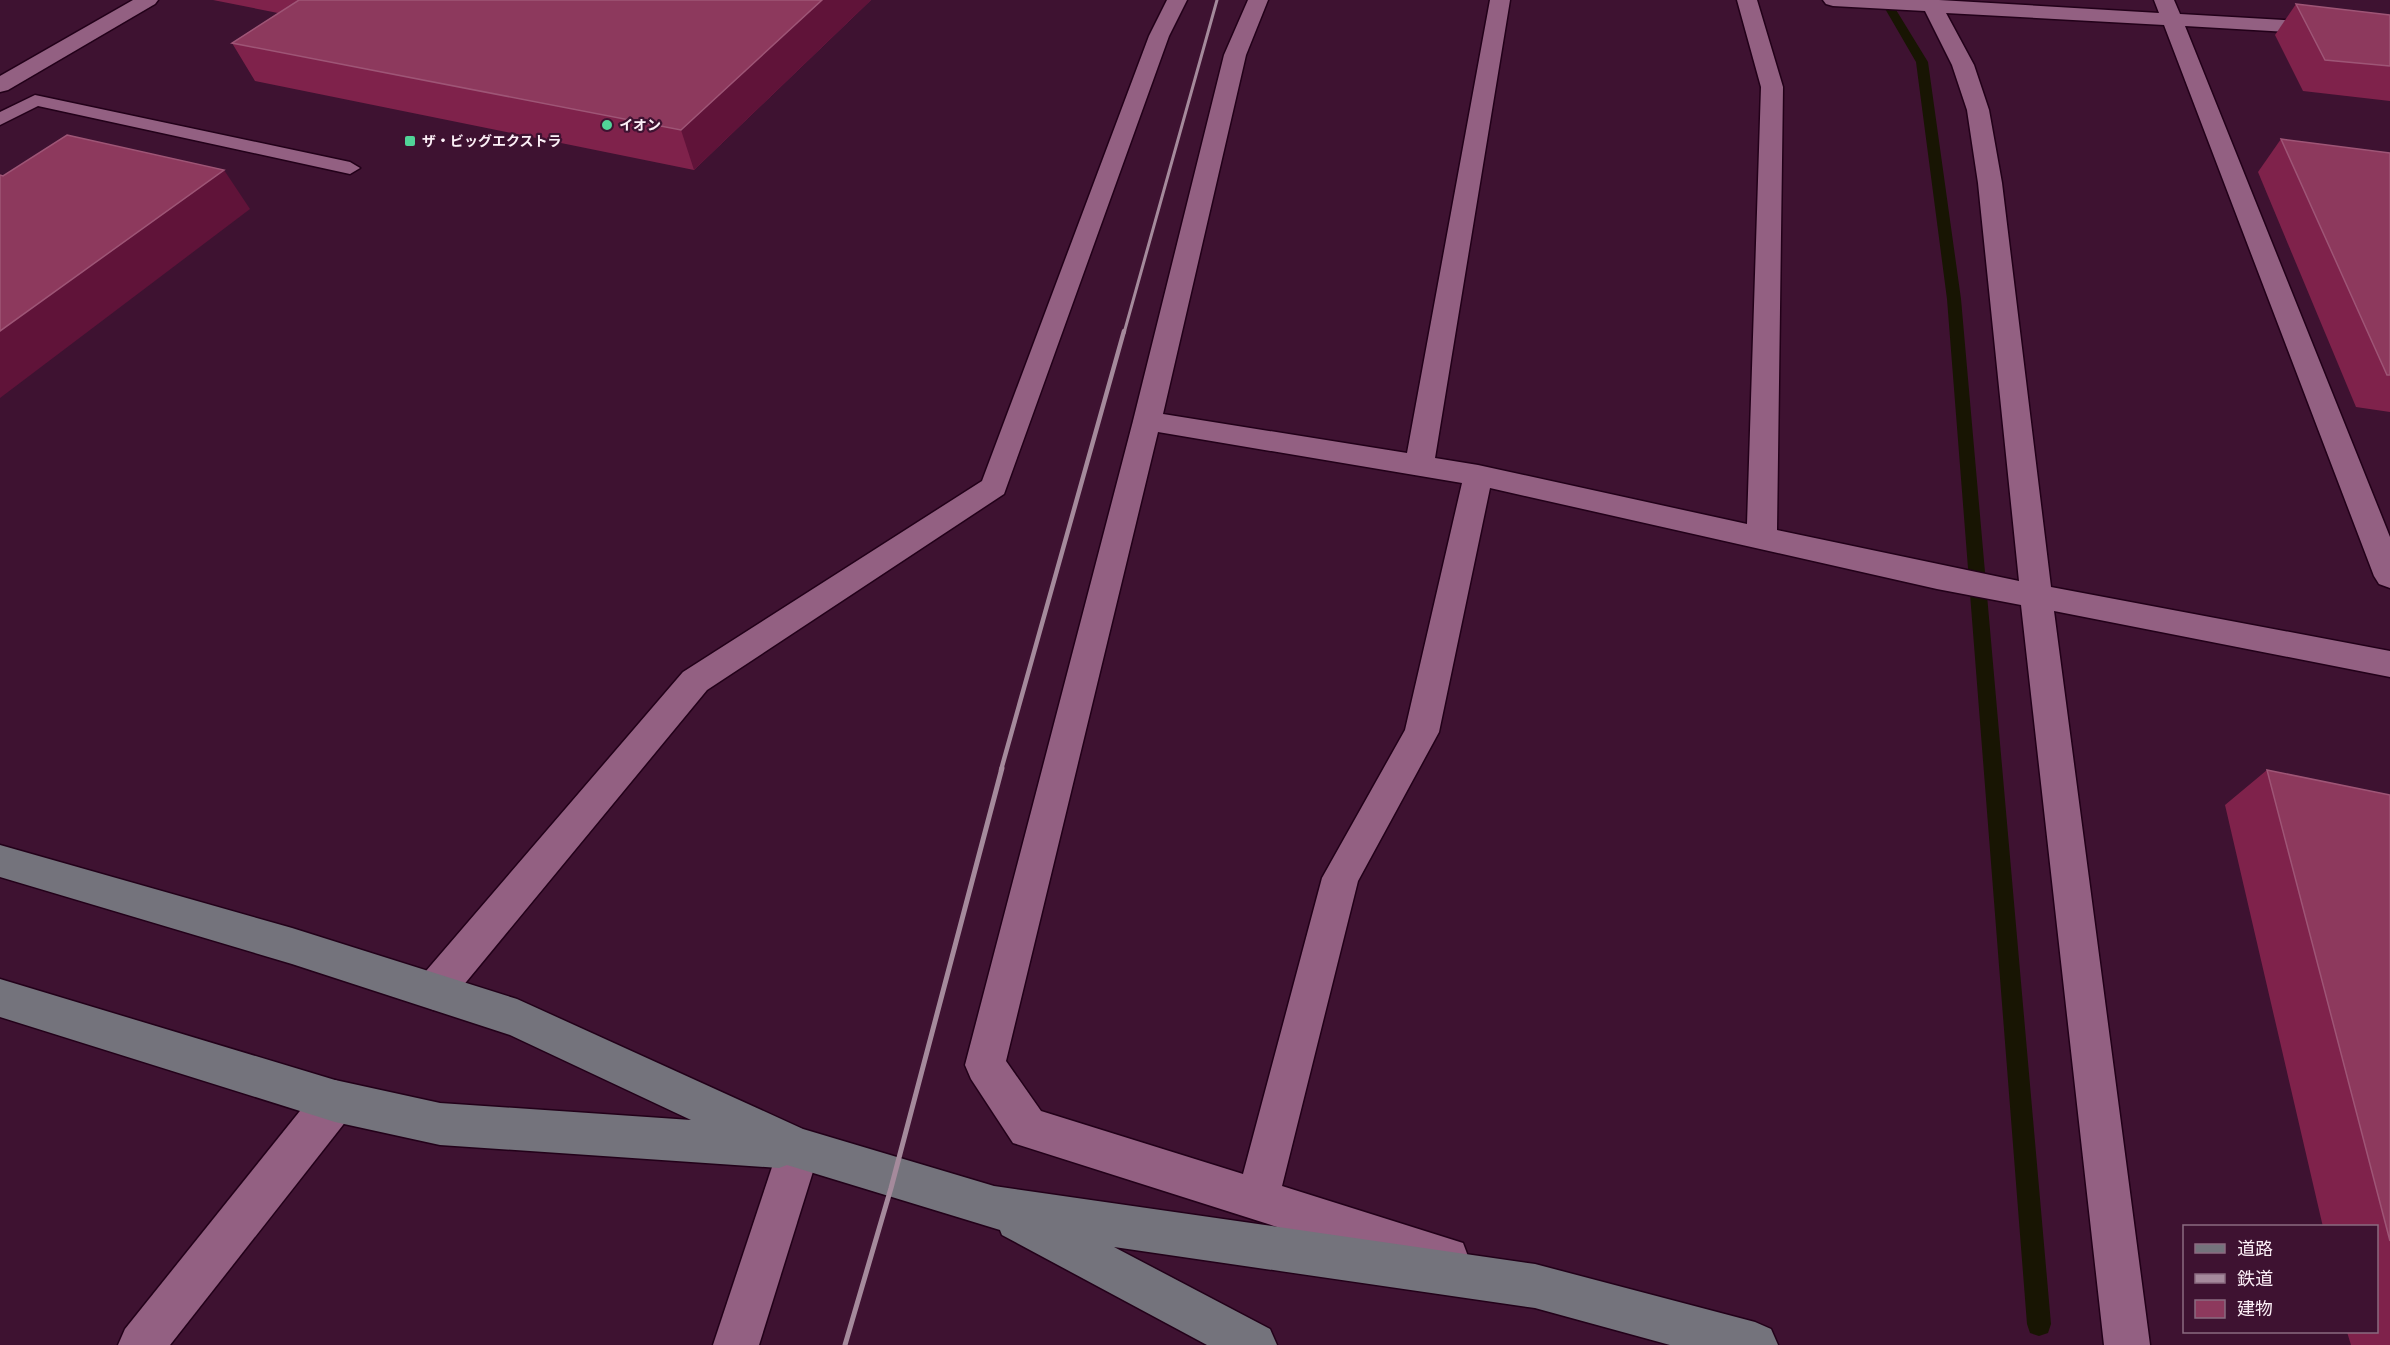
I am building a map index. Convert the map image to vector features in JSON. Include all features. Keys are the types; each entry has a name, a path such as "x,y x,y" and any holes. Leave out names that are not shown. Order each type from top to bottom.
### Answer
{"street":[{"path":"0,85 148,0"},
{"path":"434,991 695,681 994,487 1159,36 1176,0"},
{"path":"1258,0 1235,55 1147,420 985,1065 1028,1128 1535,1286 1755,1345"},
{"path":"1419,467 1500,0"},
{"path":"1747,0 1772,87 1762,537"},
{"path":"1833,0 2168,9 2390,32"},
{"path":"1916,4 1963,65 1978,110 1990,183 2021,594 2127,1345"},
{"path":"2168,9 2390,576"},
{"path":"1147,420 1478,475 1937,578 2390,664"},
{"path":"1257,1200 1340,878 1422,732 1478,475"},
{"path":"0,861 292,946 517,1018 799,1149 994,1208 1535,1286"},
{"path":"0,998 335,1101 440,1124 799,1149"},
{"path":"141,1345 335,1101"},
{"path":"736,1345 799,1149"},
{"path":"994,1208 1254,1345"}],"lane":[{"path":"0,120 34,100 350,168"}],"building":[{"name":"イオン","path":"299,0 822,0 681,130 232,43"},
{"path":"2296,4 2390,15 2390,66 2325,60"},
{"path":"67,135 224,170 0,331 0,175 3,176"},
{"path":"2281,139 2390,153 2390,375 2387,375"},
{"path":"2267,770 2390,795 2390,1241"}],"waterway":[{"path":"1885,0 1922,62 1954,299 2039,1324"}],"railway":[{"path":"1124,333 1217,0"},
{"path":"1001,770 1124,331"},
{"path":"845,1345 891,1188 1002,768"}],"place":[{"name":"イオン","path":"607,125"},
{"name":"ザ・ビッグエクストラ","path":"410,141"}]}
